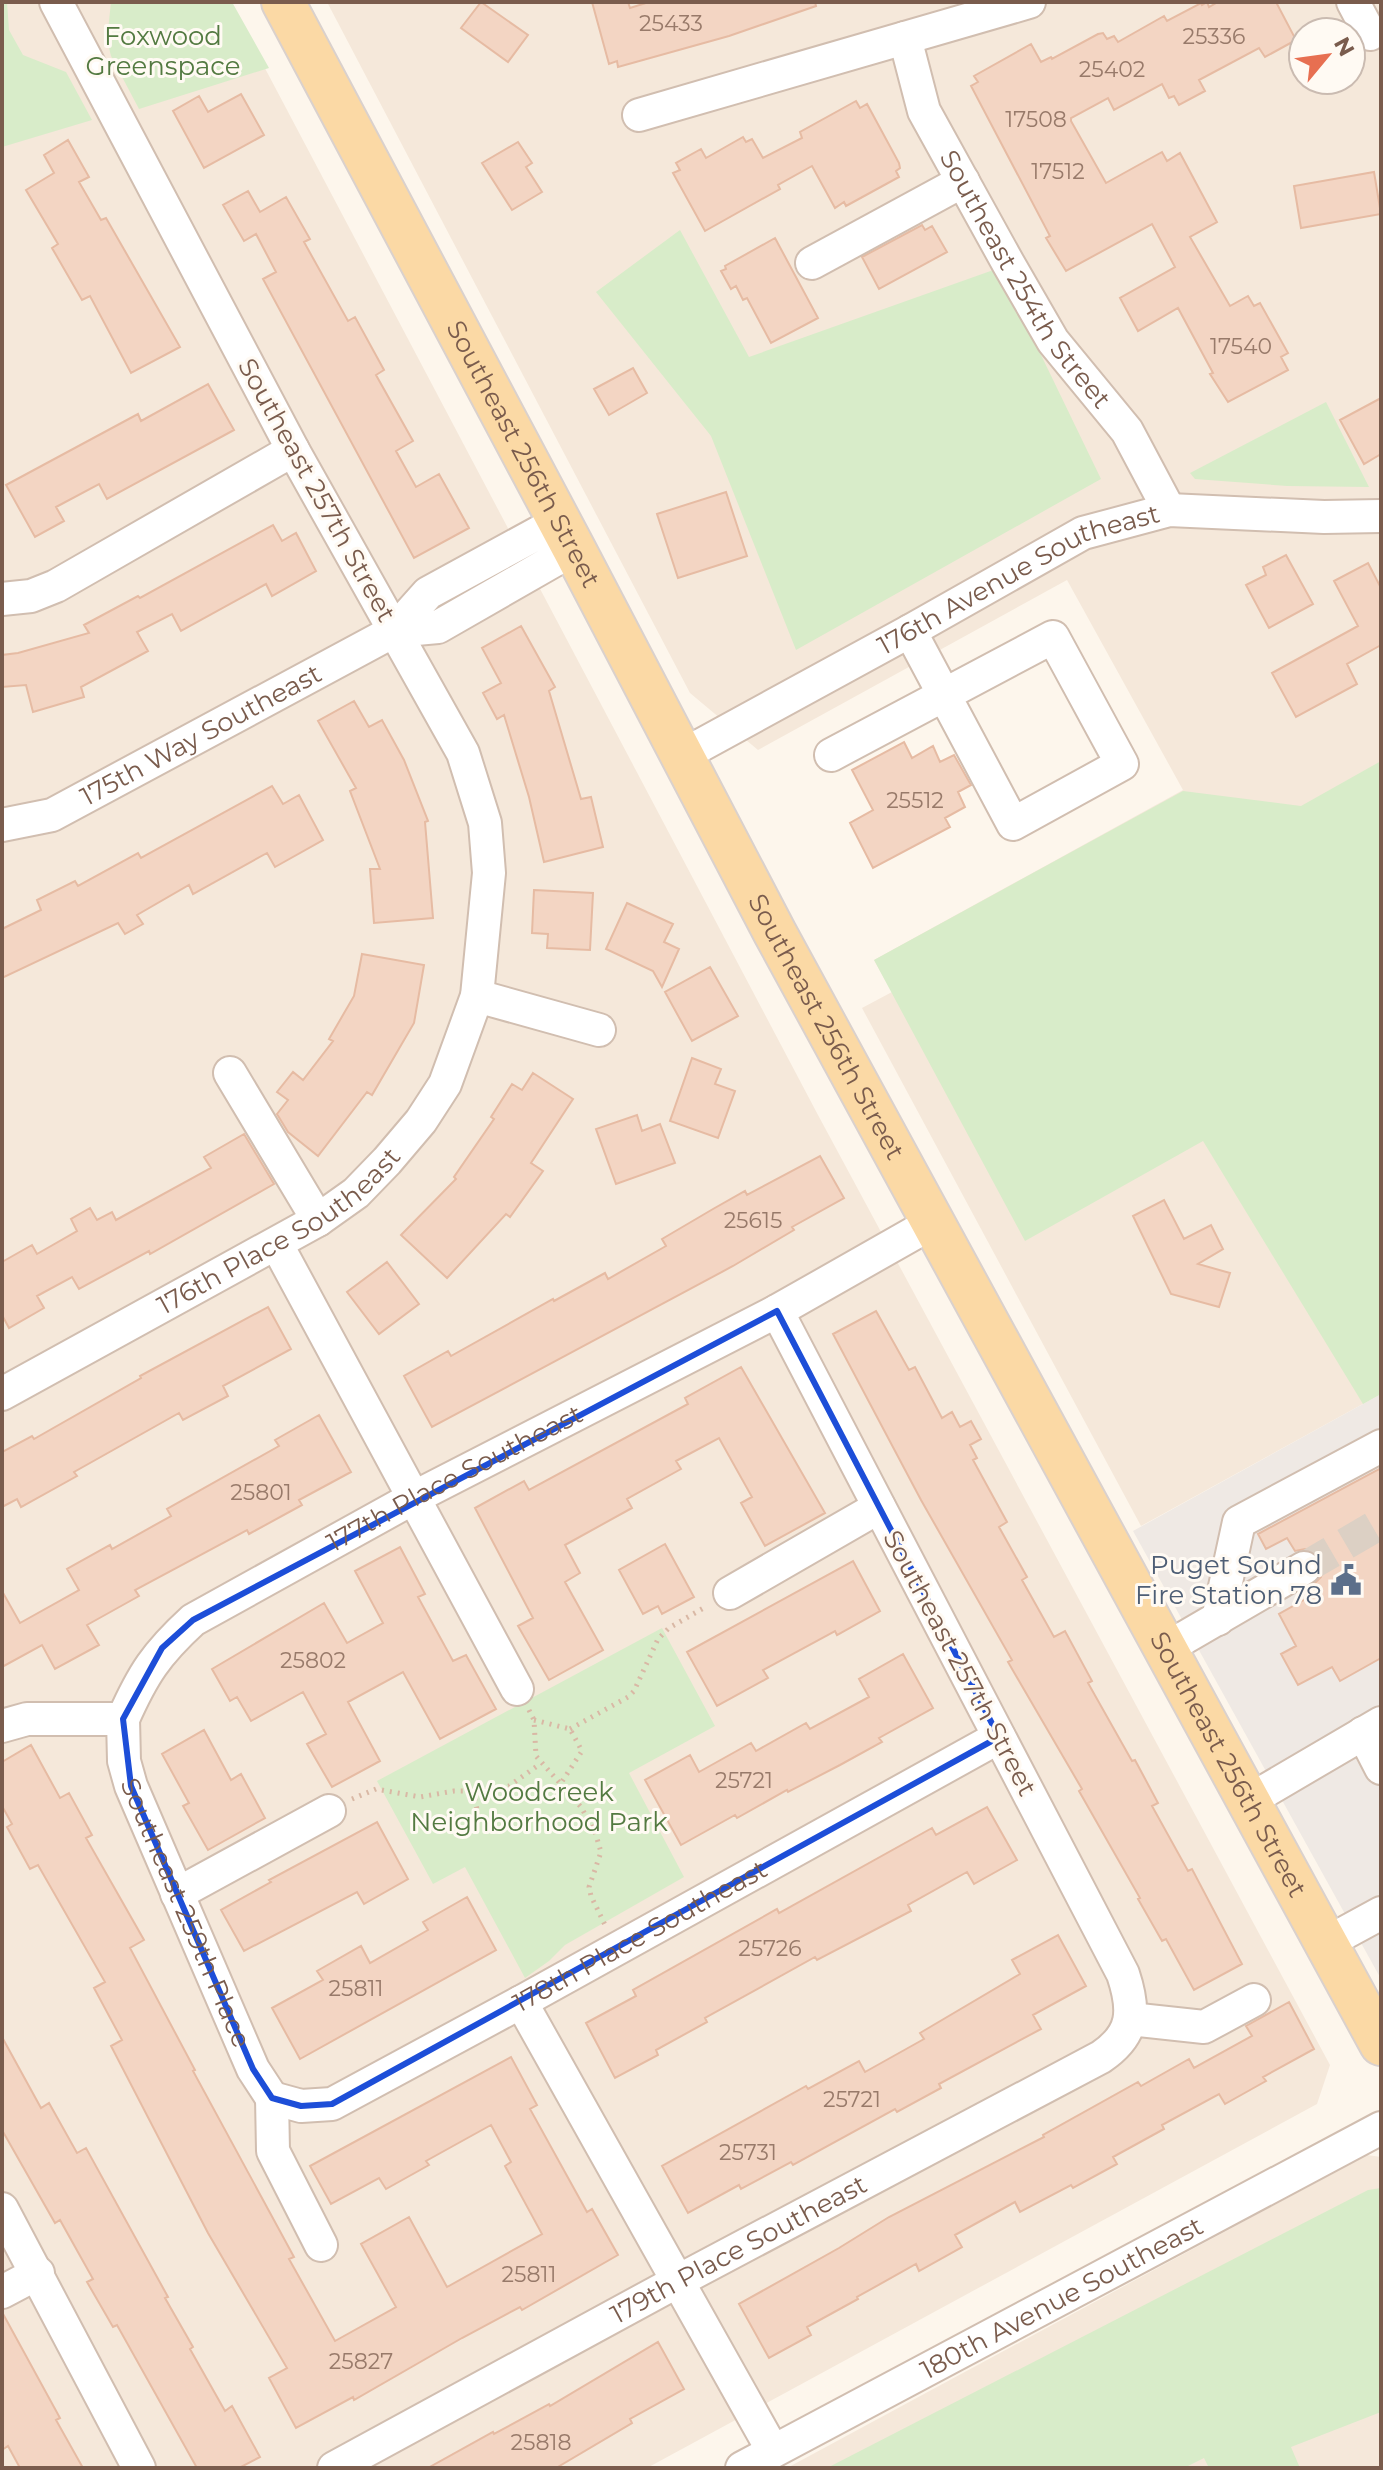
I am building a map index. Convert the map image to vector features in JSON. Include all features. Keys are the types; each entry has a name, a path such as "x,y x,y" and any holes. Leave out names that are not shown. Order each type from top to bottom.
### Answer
{"main road":[{"name":"Southeast 256th Street","path":"283,2 775,933 1381,2044"}],"street":[{"path":"639,115 1029,2"},
{"path":"1353,2 1370,34"},
{"name":"Southeast 257th Street","path":"57,4 293,450 463,753 485,823 489,873 477,996"},
{"name":"Southeast 254th Street","path":"905,38 924,111 963,181 1053,341 1127,431 1169,510"},
{"path":"812,263 963,181"},
{"path":"2,599 31,596 56,586 293,450"},
{"name":"176th Avenue Southeast","path":"683,755 1083,533 1169,510 1324,517 1381,516"},
{"name":"175th Way Southeast","path":"2,825 52,815 394,631 438,627 567,535"},
{"path":"831,755 944,696 1053,637 1122,764 1013,824 944,696 910,631"},
{"path":"477,996 599,1030"},
{"name":"176th Place Southeast","path":"2,1394 277,1245 356,1193 421,1121 445,1084 477,996"},
{"path":"230,1073 318,1220"},
{"name":"177th Place Southeast","path":"123,1719 148,1668 162,1648 193,1620 415,1497 777,1311 932,1223"},
{"path":"277,1245 517,1689"},
{"name":"Southeast 257th Street","path":"777,1311 1123,1974 1130,1997 1130,2019"},
{"path":"1218,1619 1239,1522 1381,1446"},
{"path":"730,1593 879,1507"},
{"path":"1165,1649 1304,1568"},
{"path":"2,1726 27,1719 123,1719"},
{"name":"Southeast 259th Place","path":"123,1719 124,1761 131,1786 253,2069 272,2098"},
{"path":"1248,1801 1372,1728 1381,1768"},
{"name":"178th Place Southeast","path":"272,2098 301,2106 332,2104 999,1737"},
{"path":"177,1894 329,1811"},
{"path":"1326,1943 1381,1913"},
{"path":"1130,2019 1204,2027 1254,2000"},
{"path":"521,2002 773,2451"},
{"name":"179th Place Southeast","path":"334,2468 1101,2057 1122,2038 1130,2019"},
{"path":"272,2098 273,2151 321,2245"},
{"name":"180th Avenue Southeast","path":"742,2468 1381,2128"},
{"path":"2,2209 139,2468"},
{"path":"2,2292 38,2273"}],"path":[{"path":"534,1720 570,1729 628,1697 634,1691 658,1639 669,1628 730,1593"},
{"path":"517,1689 534,1720 536,1756 540,1764 581,1807 600,1844 601,1852 589,1887 618,1949"},
{"path":"561,1783 582,1751 570,1729"},
{"path":"329,1811 376,1789 420,1797 454,1791 491,1791 509,1786 540,1764"},
{"path":"473,1791 479,1819"}],"highlighted area":[{"path":"777,1311 999,1737 332,2104 301,2106 272,2098 253,2069 131,1786 123,1719 162,1648 193,1620"}],"shaded area":[{"path":"2,2 230,2 818,1115 1330,2065 1317,2104 647,2468 2,2468"},
{"path":"327,2 1381,2 1381,1394 1141,1526 862,1008 892,992 874,960 1183,790 1067,580 758,750 690,693"},
{"path":"1381,1394 1381,1979 1133,1531"},
{"path":"1367,2155 1381,2157 1381,2468 787,2468"}],"green space":[{"name":"Foxwood Greenspace","path":"2,2 7,2 9,30 23,55 66,72 92,120 2,147"},
{"name":"Foxwood Greenspace","path":"111,2 232,2 269,68 139,109 111,56 107,40"},
{"path":"680,230 749,357 999,268 1101,479 796,650 711,436 596,292"},
{"path":"1326,402 1369,487 1287,486 1195,479 1190,473"},
{"path":"1381,761 1381,1394 1363,1404 1203,1141 1025,1241 874,960 1183,791 1301,806"},
{"name":"Woodcreek Neighborhood Park","path":"662,1628 715,1726 629,1773 684,1877 565,1945 525,1978 465,1867 433,1884 377,1781"},
{"path":"1381,2188 1381,2412 1291,2447 1300,2468 1209,2468 1204,2458 1184,2468 827,2468 1368,2190"}],"building":[{"path":"481,2 528,35 508,62 461,28"},
{"path":"592,2 628,2 630,8 649,2 815,2 816,6 729,36 618,67 617,61 609,64"},
{"path":"1207,2 1209,7 1218,2 1276,2 1287,23 1287,45 1265,57 1259,48 1199,80 1205,91 1179,105 1174,96 1169,98 1162,84 1114,110 1108,98 1071,118 1071,121 1106,183 1162,152 1167,161 1180,153 1217,222 1190,237 1230,306 1248,296 1254,306 1260,303 1288,353 1281,357 1288,370 1228,402 1210,374 1213,373 1178,308 1138,331 1120,298 1175,267 1152,224 1066,271 1046,238 1050,236 971,86 978,82 974,76 1031,44 1041,62 1098,34 1103,33 1107,39 1114,36 1118,42 1164,16 1167,21"},
{"path":"241,94 264,135 204,168 173,111 199,96 208,112"},
{"path":"856,101 860,108 867,104 899,163 900,168 896,171 899,177 846,206 844,202 835,208 812,166 778,185 780,189 705,231 673,173 680,170 676,163 701,149 706,158 743,137 746,142 752,139 763,158 802,138 800,132"},
{"path":"68,140 89,177 79,182 101,220 106,218 180,347 131,373 90,296 82,300 52,248 58,244 26,190 54,173 44,155"},
{"path":"518,142 532,163 526,167 542,192 512,210 482,163"},
{"path":"1374,172 1381,214 1301,228 1294,186"},
{"path":"248,191 260,212 286,197 310,239 304,242 348,321 355,317 384,370 376,375 413,441 396,451 416,487 439,474 469,528 414,558 263,279 276,272 256,234 244,241 223,205"},
{"path":"922,225 925,230 932,226 947,252 879,289 862,257"},
{"path":"775,238 818,318 771,343 747,298 743,300 736,286 731,289 721,271"},
{"path":"633,368 647,393 609,415 594,389"},
{"path":"208,384 234,430 107,499 99,484 56,507 64,521 35,537 6,485 138,414 141,421"},
{"path":"1381,398 1381,454 1364,464 1340,420"},
{"path":"726,492 747,556 678,578 657,514"},
{"path":"273,525 282,541 296,533 316,571 272,596 266,584 181,631 172,614 137,632 148,651 81,687 84,697 33,712 26,685 2,687 2,655 89,633 84,625"},
{"path":"1286,555 1313,604 1269,628 1246,585 1266,575 1263,567"},
{"path":"1368,563 1381,588 1381,645 1347,664 1357,684 1296,717 1272,673 1358,626 1334,581"},
{"path":"521,626 555,687 549,691 581,799 591,797 603,847 544,862 529,797 504,715 497,719 483,693 501,683 482,648"},
{"path":"354,701 369,727 382,720 404,760 428,821 425,822 433,918 374,923 370,869 380,869 350,791 356,788 318,721"},
{"path":"904,742 912,758 933,746 940,762 954,755 971,785 958,792 965,807 945,818 950,827 873,868 850,823 873,810 852,770"},
{"path":"272,786 283,804 299,795 323,840 275,867 267,853 193,894 189,885 137,915 143,924 125,934 118,923 2,978 2,929 41,910 37,900 75,881 78,886 138,853 141,858"},
{"path":"534,890 593,893 590,950 547,948 548,934 532,933"},
{"path":"627,903 673,924 664,942 679,949 662,987 653,971 606,949"},
{"path":"362,954 424,965 414,1023 372,1095 367,1092 318,1156 288,1132 277,1114 288,1100 277,1092 293,1072 303,1080 333,1041 329,1039 354,996"},
{"path":"710,967 738,1016 692,1041 665,992"},
{"path":"692,1058 721,1069 715,1084 735,1091 718,1138 670,1121"},
{"path":"533,1073 573,1099 531,1163 543,1171 510,1217 506,1214 447,1278 401,1235 456,1179 454,1177 494,1119 491,1117 512,1084 522,1090"},
{"path":"637,1115 642,1131 660,1124 675,1163 616,1184 596,1129"},
{"path":"244,1134 274,1184 150,1254 149,1251 79,1289 72,1277 37,1296 44,1308 9,1328 2,1315 2,1262 32,1245 37,1254 77,1231 71,1219 90,1208 97,1220 112,1212 116,1220 211,1168 204,1157"},
{"path":"820,1156 844,1198 792,1227 794,1230 733,1266 432,1427 404,1376 448,1351 451,1356 605,1273 608,1279 666,1246 662,1239 713,1209 745,1191 747,1195"},
{"path":"1164,1200 1184,1239 1211,1225 1223,1249 1198,1264 1230,1273 1219,1307 1171,1294 1133,1216"},
{"path":"387,1262 419,1304 379,1334 347,1292"},
{"path":"268,1307 291,1349 223,1386 228,1396 183,1420 179,1413 74,1472 77,1476 21,1507 17,1499 2,1507 2,1452 32,1436 34,1439 140,1376"},
{"path":"876,1311 909,1370 915,1367 942,1418 952,1412 960,1427 971,1421 981,1439 970,1445 977,1458 973,1460 1007,1522 999,1527 1027,1577 1022,1580 1054,1637 1065,1631 1092,1681 1088,1683 1158,1803 1152,1806 1188,1871 1192,1869 1242,1964 1194,1990 1166,1939 1162,1941 1138,1899 1079,1791 1082,1789 1008,1662 1012,1660 921,1500 833,1334"},
{"path":"741,1367 825,1513 765,1546 741,1503 752,1497 719,1438 676,1461 681,1469 627,1499 632,1508 565,1545 580,1573 565,1582 603,1650 549,1680 518,1626 533,1618 475,1508 524,1481 529,1490 688,1404 685,1398"},
{"path":"319,1415 351,1472 299,1500 302,1505 249,1534 247,1530 135,1590 139,1596 87,1625 99,1645 55,1669 42,1645 2,1667 2,1591 20,1623 79,1590 67,1569 110,1545 112,1549 171,1516 167,1509 279,1446 275,1440"},
{"name":"Puget Sound Fire Station 78","path":"1379,1469 1381,1658 1340,1681 1332,1667 1298,1685 1281,1654 1296,1646 1279,1614 1318,1592 1313,1585 1321,1577 1323,1567 1314,1552 1305,1549 1295,1551 1287,1538 1266,1549 1258,1534"},
{"path":"665,1544 694,1597 662,1614 658,1606 643,1614 619,1570"},
{"path":"400,1547 425,1594 418,1597 453,1661 466,1655 496,1709 440,1739 403,1672 348,1702 380,1761 332,1787 307,1744 326,1734 303,1692 251,1721 237,1697 230,1701 212,1669 324,1603 347,1643 383,1623 355,1571"},
{"path":"853,1561 880,1611 837,1635 835,1631 763,1670 768,1678 717,1706 687,1652"},
{"path":"903,1654 933,1708 879,1738 882,1742 840,1765 737,1818 735,1815 681,1845 645,1780 690,1755 699,1772 751,1743 756,1751 806,1723 810,1729 869,1697 859,1679"},
{"path":"204,1730 231,1780 241,1774 265,1818 208,1850 183,1806 189,1803 162,1754"},
{"path":"31,1745 60,1798 69,1793 92,1835 86,1838 144,1940 130,1948 294,2257 289,2259 335,2341 396,2307 361,2244 409,2217 447,2287 542,2234 505,2166 511,2162 491,2125 426,2161 429,2165 386,2189 379,2178 331,2204 310,2166 511,2057 537,2105 530,2109 587,2212 592,2209 618,2255 522,2310 520,2307 354,2400 353,2397 296,2428 269,2378 287,2368 208,2233 111,2046 122,2040 94,1988 105,1982 38,1865 30,1869 7,1827 12,1824 2,1806 2,1762"},
{"path":"987,1807 1017,1860 974,1884 967,1872 908,1905 911,1911 817,1960 815,1957 705,2018 707,2022 656,2050 658,2055 615,2078 586,2023 636,1996 633,1990 777,1909 779,1913 932,1828 936,1835"},
{"path":"377,1822 408,1879 364,1904 357,1892 244,1951 221,1910 271,1882 269,1880"},
{"path":"467,1897 496,1950 300,2059 272,2008 323,1980 317,1971 361,1946 370,1963 428,1930 423,1922"},
{"path":"1058,1935 1086,1986 1033,2015 1041,2029 939,2084 941,2088 897,2112 895,2109 793,2165 791,2162 741,2189 739,2185 688,2213 662,2166 806,2086 808,2089 859,2061 865,2072 924,2039 920,2033 1020,1974 1012,1960"},
{"path":"1289,2002 1314,2049 1263,2077 1266,2081 1225,2104 1219,2094 1162,2125 1164,2129 1113,2157 1117,2164 1073,2188 1071,2185 1020,2212 1015,2202 955,2235 962,2247 919,2271 916,2264 857,2297 807,2327 811,2335 769,2358 739,2304 889,2217 1044,2137 1138,2082 1141,2086 1189,2059 1194,2068 1252,2036 1246,2026"},
{"path":"2,2037 41,2108 49,2103 77,2153 86,2148 168,2297 165,2298 193,2347 190,2349 225,2411 232,2406 260,2457 239,2468 197,2468 117,2325 113,2327 87,2282 93,2279 60,2220 55,2223 2,2130"},
{"path":"2,2312 60,2418 56,2420 83,2468 20,2468 8,2446 2,2450"},
{"path":"658,2342 684,2389 630,2419 632,2423 556,2468 428,2468 493,2432 550,2406"}],"tunnel":[{"path":"1304,1568 1381,1523"}],"place":[{"name":"Puget Sound Fire Station 78","path":"1346,1580"}]}
